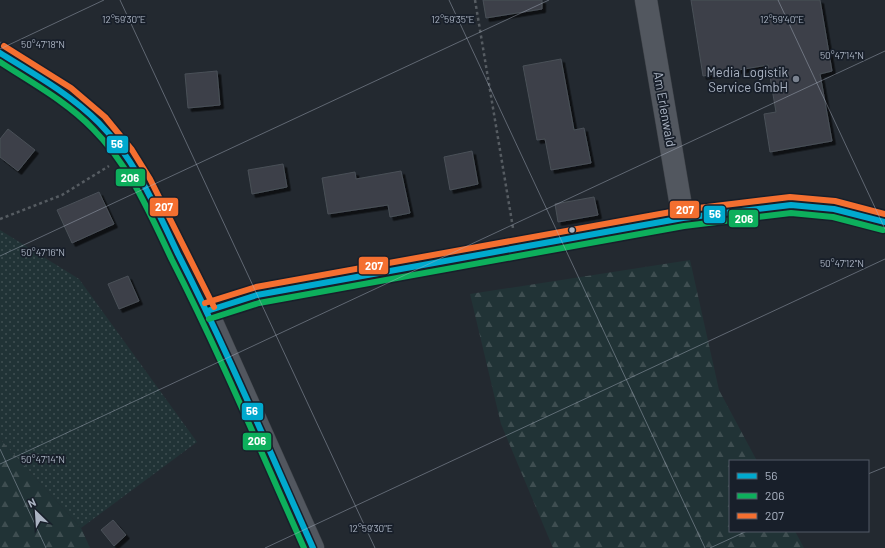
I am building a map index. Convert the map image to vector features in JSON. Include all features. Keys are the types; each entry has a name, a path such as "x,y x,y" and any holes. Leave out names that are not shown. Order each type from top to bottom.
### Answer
{"street":[{"name":"Am Erlenwald","path":"646,0 683,218"},
{"path":"0,53 66,94 99,123 126,155 143,183 207,311 313,548"},
{"path":"207,311 257,295 683,218 791,205 834,208 885,222"}],"path":[{"path":"475,0 517,248"},
{"path":"0,219 62,194 126,155"}],"green space":[{"path":"0,230 79,279 197,442 81,528 0,439"},
{"path":"690,260 719,390 756,460 729,460 729,532 796,532 804,548 553,548 501,424 470,294"},
{"path":"0,439 81,528 90,548 0,548"}],"building":[{"path":"483,0 542,0 542,9 486,18"},
{"name":"Media Logistik Service GmbH","path":"691,0 820,0 832,71 820,74 832,141 770,152 764,114 776,112 768,65 703,76"},
{"path":"561,59 574,130 584,128 591,163 551,170 545,139 537,140 523,66"},
{"path":"217,71 220,105 188,108 185,74"},
{"path":"8,129 35,150 18,171 0,157 0,139"},
{"path":"472,151 478,184 450,190 444,157"},
{"path":"283,164 287,187 252,194 248,170"},
{"path":"401,171 410,213 390,217 388,205 328,214 322,178 355,172 356,179"},
{"path":"99,192 114,224 72,243 57,210"},
{"path":"594,197 598,215 558,222 555,204"},
{"path":"128,276 139,301 119,309 108,284"},
{"path":"113,520 126,535 114,546 101,530"}],"transit line":[{"name":"207","path":"4,46 71,88 105,117 132,150 150,179 214,307"},
{"name":"56","path":"0,53 51,85 88,113 112,137 134,168 153,202 214,327 313,548"},
{"name":"206","path":"0,62 48,93 83,119 106,143 118,159 147,208 207,331 304,548"},
{"name":"207","path":"205,303 256,287 682,210 790,197 835,201 885,214"},
{"name":"56","path":"207,311 257,295 683,218 791,205 834,209 885,222"},
{"name":"206","path":"209,319 259,303 684,226 791,213 833,217 883,230"}],"place":[{"name":"Media Logistik Service GmbH","path":"796,79"}]}
